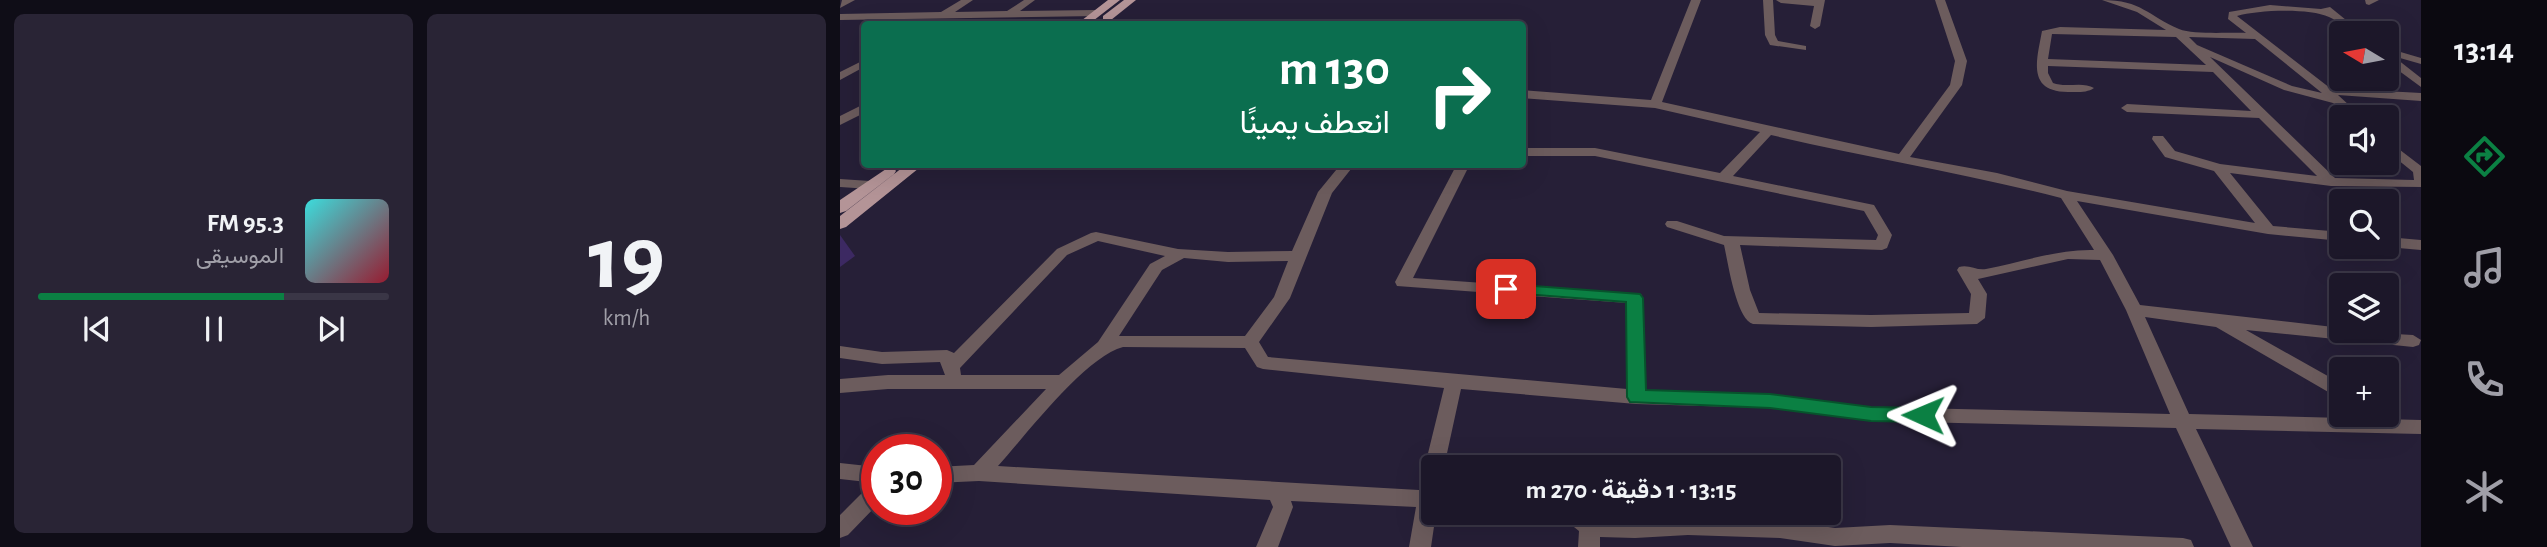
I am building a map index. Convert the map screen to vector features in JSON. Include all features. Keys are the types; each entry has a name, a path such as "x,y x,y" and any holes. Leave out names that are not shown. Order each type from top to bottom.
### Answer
{"main road":[{"path":"1098,19 1115,0"},
{"path":"1098,19 1131,0"},
{"path":"840,208 892,168"},
{"path":"840,224 912,168"}],"street":[{"path":"840,5 850,0"},
{"path":"934,21 968,0"},
{"path":"999,21 1030,0"},
{"path":"1655,104 1696,0"},
{"path":"1768,0 1770,35 1774,43 1802,48"},
{"path":"1781,0 1819,2 1815,26"},
{"path":"1902,159 1956,85 1961,61 1940,0"},
{"path":"2107,0 2131,3 2181,35 2331,181"},
{"path":"2315,0 2341,21"},
{"path":"2332,14 2283,7 2233,13 2236,22 2299,67 2341,105"},
{"path":"840,17 1009,15 1098,19"},
{"path":"2088,88 2049,87 2041,72 2047,31 2111,29 2181,35 2256,36"},
{"path":"2192,45 2288,88 2336,101"},
{"path":"2399,55 2421,61"},
{"path":"2042,62 2215,68"},
{"path":"840,77 861,64"},
{"path":"2399,67 2421,84"},
{"path":"2326,91 2421,97"},
{"path":"1526,94 1655,104 1770,128 1839,146 1997,177 2066,195 2268,230 2329,236"},
{"path":"2127,108 2264,115"},
{"path":"840,121 861,110"},
{"path":"1723,178 1770,128"},
{"path":"2158,139 2170,154 2219,168 2331,181 2415,185 2421,181 2419,171 2399,154"},
{"path":"1526,152 1595,152 1869,208 1885,234 1882,245 1731,240 1672,224"},
{"path":"1250,342 1282,298 1325,192 1346,168"},
{"path":"1462,168 1403,282 1635,298 1636,397"},
{"path":"2219,168 2268,230"},
{"path":"840,183 870,185"},
{"path":"2066,195 2105,255 2134,310 2242,547"},
{"path":"954,375 1062,252 1096,236 1179,254 1228,257 1297,256"},
{"path":"1731,240 1742,290 1753,318 1871,321 1977,317 1979,294 1965,270 1981,275 2068,254 2105,255"},
{"path":"2399,243 2421,245"},
{"path":"979,473 1063,382 1104,346 1156,267 1179,254"},
{"path":"2134,310 2418,344"},
{"path":"2217,321 2329,386"},
{"path":"1104,346 1124,341 1250,342"},
{"path":"1250,342 1263,363 1636,397 1770,401 1871,414 2182,419 2421,427"},
{"path":"840,352 882,358 947,356 954,375"},
{"path":"840,386 954,375 1063,382"},
{"path":"1437,455 1454,382"},
{"path":"840,471 861,473"},
{"path":"952,474 979,473 1279,492 1421,498"},
{"path":"1267,547 1283,507 1279,492"},
{"path":"840,530 861,508"},
{"path":"1420,547 1424,525"},
{"path":"1589,537 1635,529 1688,526 1780,529 1835,537 1890,534 2006,543 2183,547"}],"route":[{"path":"1506,289 1635,298 1636,397 1770,401 1871,414 1923,415"}]}
